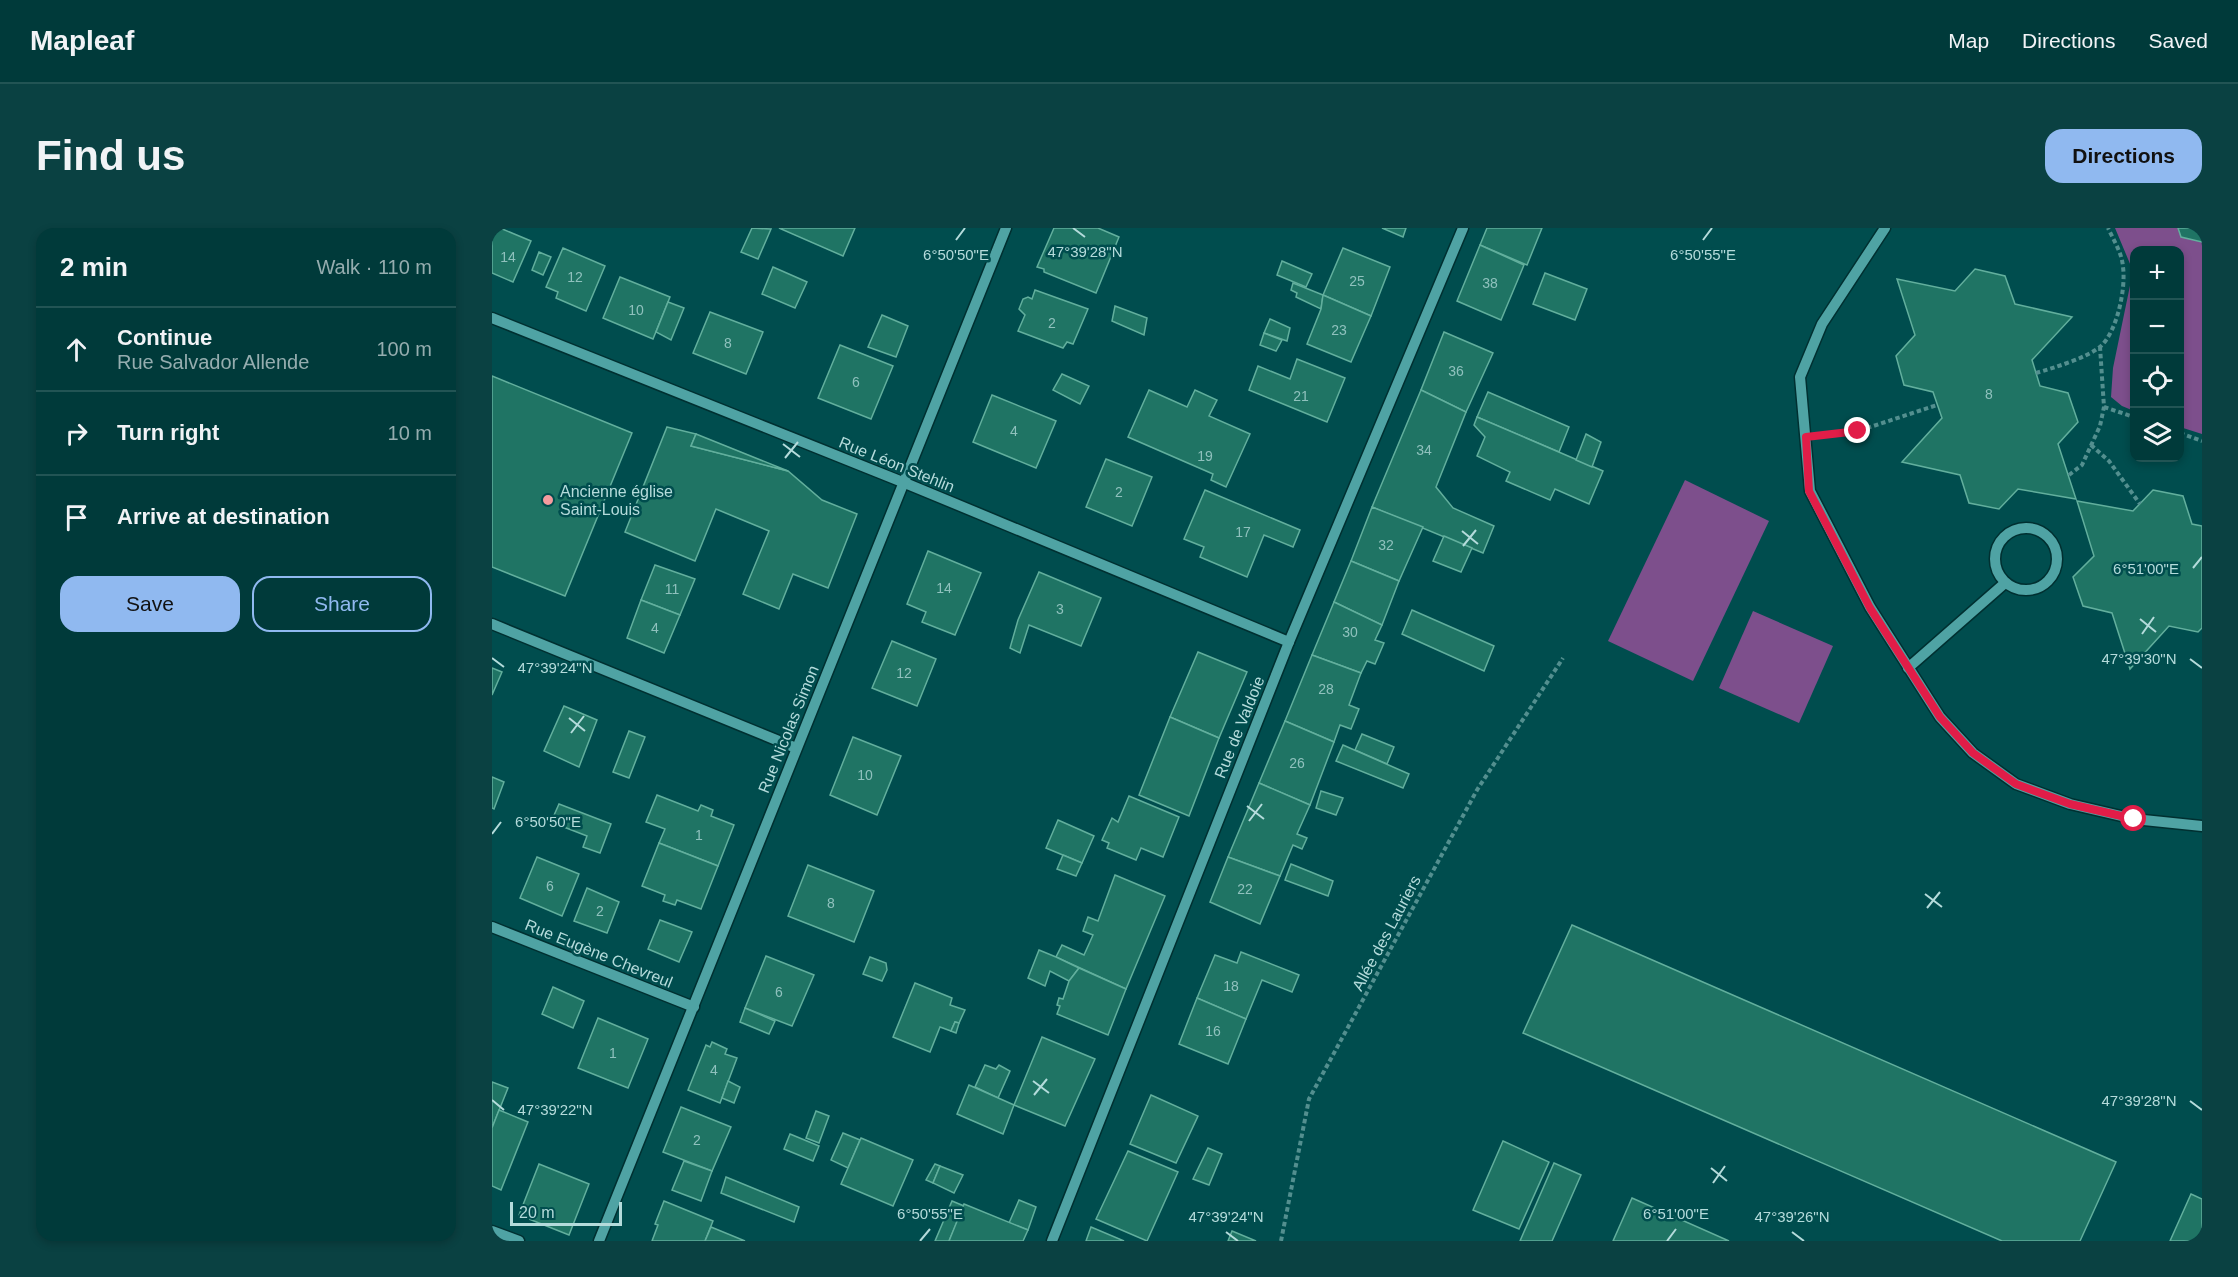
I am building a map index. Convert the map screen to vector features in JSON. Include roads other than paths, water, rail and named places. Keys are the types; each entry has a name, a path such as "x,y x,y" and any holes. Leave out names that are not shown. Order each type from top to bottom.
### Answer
{"street":[{"name":"Rue Nicolas Simon","path":"599,1241 1006,228"},
{"name":"Rue de Valdoie","path":"1052,1241 1289,642 1463,228"},
{"path":"1885,228 1822,324 1800,377 1809,491 1870,608 1940,717 1973,753 2016,784 2070,804 2134,819 2202,825"},
{"name":"Rue Léon Stehlin","path":"492,318 904,483 1289,642"},
{"path":"2023,528 2030,528 2045,534 2055,549 2057,561 2053,575 2039,588 2021,590 2005,583 1998,574 1995,559 1997,546 2005,535 2023,528"},
{"path":"1908,668 2005,583"},
{"path":"492,624 796,748"},
{"name":"Rue Eugène Chevreul","path":"492,927 694,1007"},
{"path":"492,1231 519,1241"}],"place":[{"name":"Ancienne église Saint-Louis","path":"548,500"}]}
